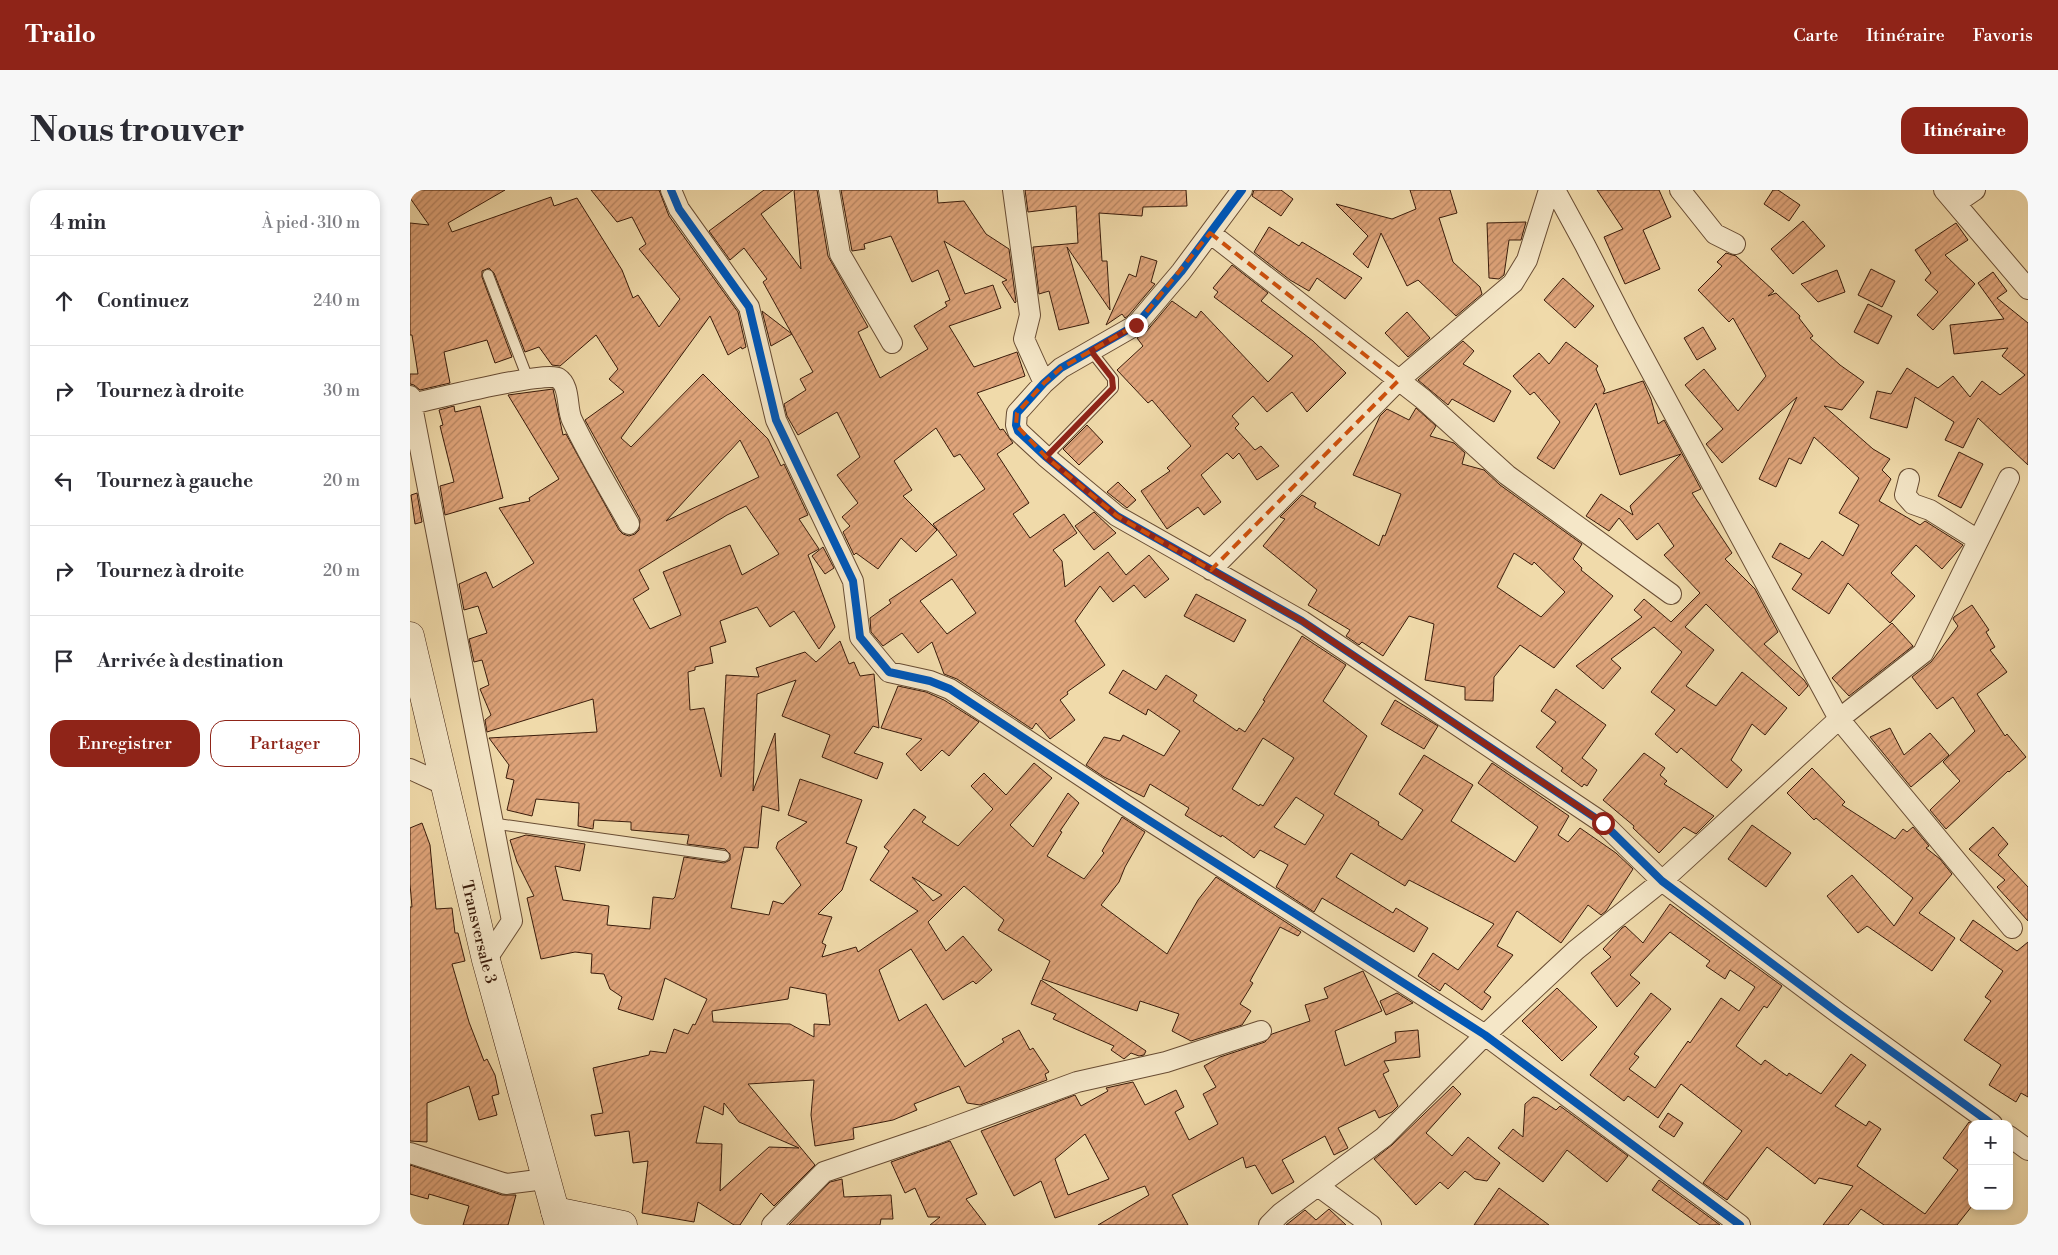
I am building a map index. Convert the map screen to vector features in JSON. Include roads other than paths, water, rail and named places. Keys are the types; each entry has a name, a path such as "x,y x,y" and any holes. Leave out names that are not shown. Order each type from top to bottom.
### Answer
{"main road":[{"name":"Transversale 3","path":"410,636 486,960 557,1218"},
{"path":"557,1218 623,1225"}],"street":[{"path":"671,190 679,208 748,307 776,420 853,581 860,637 889,672 930,681 950,689 1125,805 1485,1034 1740,1225"},
{"path":"829,190 840,254 892,343"},
{"path":"1013,190 1030,315 1024,339 1044,383"},
{"path":"1242,190 1181,272 1136,325 1062,368 1044,383 1016,413 1015,419 1018,431 1117,516 1302,621 1603,823 1662,881 1838,1013 1986,1120"},
{"path":"1211,570 1398,380 1513,282 1528,260 1549,190"},
{"path":"1555,190 1626,326 1839,719 2012,928"},
{"path":"1680,190 1715,234 1735,244"},
{"path":"1975,190 1950,197 2028,290"},
{"path":"1210,233 1423,399 1507,475 1671,594"},
{"path":"486,960 512,921 411,400 553,376 560,379 565,386 571,418 629,524"},
{"path":"1269,1225 1281,1213 1384,1137 1485,1034 1576,950 1662,881 1839,719 1923,653 2009,478"},
{"path":"1909,479 1905,495 1912,504 1930,510 1978,540"},
{"path":"410,769 445,784"},
{"path":"772,1225 824,1172 930,1136 1077,1082 1166,1062 1260,1031"},
{"path":"2013,1139 2028,1150"},
{"path":"410,1153 506,1184 545,1178"},
{"path":"1318,1186 1371,1225"}],"lane":[{"path":"488,275 528,380"},
{"path":"1046,457 1113,388 1112,378 1091,351"},
{"path":"492,823 724,856"}]}
